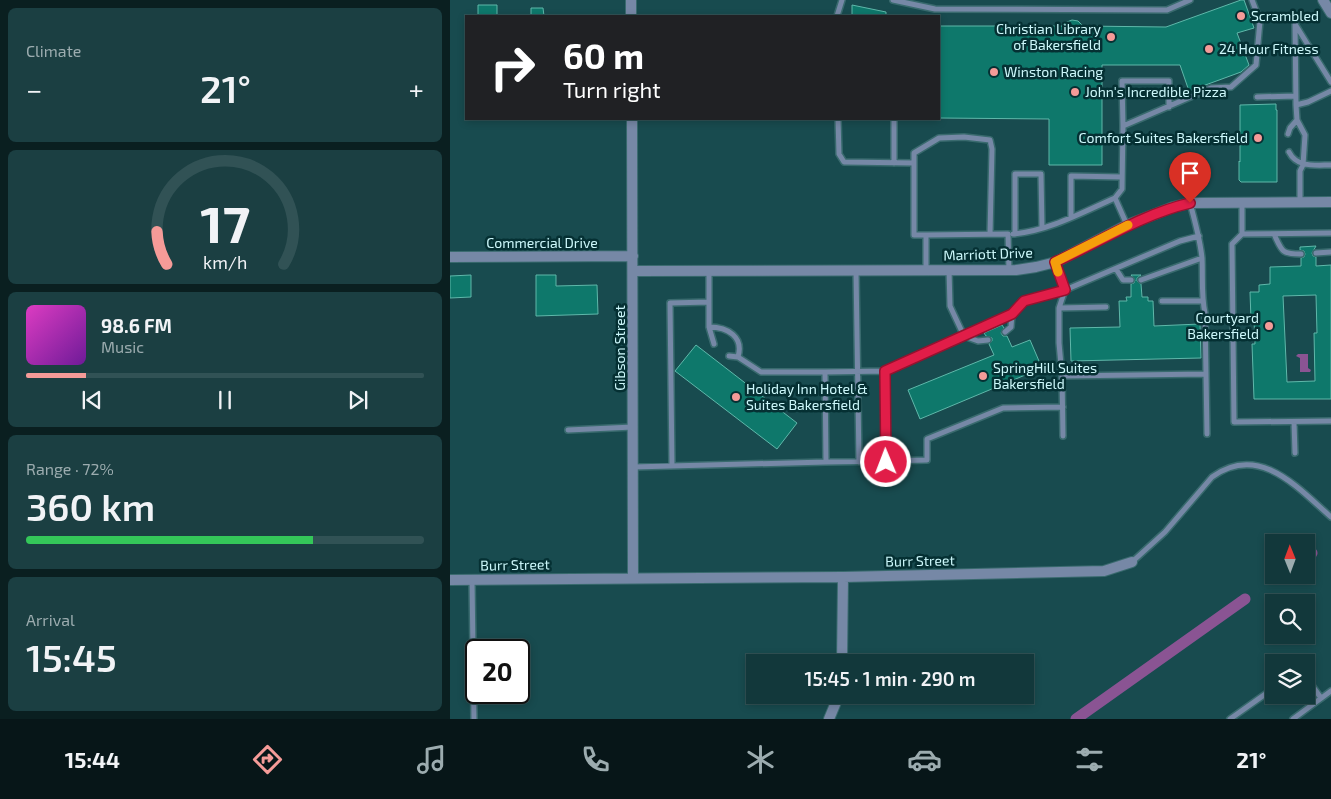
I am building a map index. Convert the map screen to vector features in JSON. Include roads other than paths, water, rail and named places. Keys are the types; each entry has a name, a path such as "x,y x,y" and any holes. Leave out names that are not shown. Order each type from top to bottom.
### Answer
{"street":[{"path":"631,0 631,15"},
{"path":"1323,0 1331,13"},
{"name":"Gibson Street","path":"632,120 633,577"},
{"name":"Marriott Drive","path":"633,271 1009,270 1036,267 1055,262 1127,225 1173,207 1190,203 1331,202"},
{"name":"Commercial Drive","path":"450,257 633,256"},
{"name":"Burr Street","path":"450,580 633,577 842,577 1104,570 1132,562"},
{"path":"842,577 842,654"},
{"path":"829,719 835,704"}],"lane":[{"path":"837,15 842,0"},
{"path":"893,0 936,9 1108,10 1167,10 1190,0"},
{"path":"1122,126 1211,88 1231,87 1256,65 1260,22 1252,0"},
{"path":"1300,202 1300,171 1303,165 1305,135 1297,120 1295,24 1331,82"},
{"path":"990,234 992,150 990,140 964,137 939,138 914,153 914,235 1015,234 1026,233 1071,217 1115,198 1122,189 1122,81 1169,81 1169,107"},
{"path":"1296,105 1308,102 1331,91"},
{"path":"1257,97 1296,96"},
{"path":"838,120 839,154 844,162 914,163"},
{"path":"894,120 894,163"},
{"path":"1288,134 1290,128 1297,120"},
{"path":"1289,152 1292,159 1303,165 1331,164"},
{"path":"1015,234 1015,174 1040,174 1042,228"},
{"path":"1071,217 1071,176 1122,177"},
{"path":"1115,198 1127,225"},
{"path":"1190,203 1199,236 1202,258 1207,434"},
{"path":"1242,203 1242,234"},
{"path":"1331,233 1242,234 1232,244 1234,422 1331,421"},
{"path":"1008,234 1009,270"},
{"path":"1274,234 1281,250 1287,254 1301,254"},
{"path":"926,235 926,270"},
{"path":"729,356 738,357 761,372 885,371 1012,314 1024,301 1065,290 1180,242 1199,236"},
{"path":"1316,254 1331,252"},
{"path":"1141,280 1202,258"},
{"path":"1055,262 1065,290 1059,308 1063,436"},
{"path":"1116,269 1123,280 1131,280"},
{"path":"709,270 709,327 714,344"},
{"path":"856,270 859,462"},
{"path":"950,270 950,306 964,336 978,341 988,340"},
{"path":"1162,301 1202,300"},
{"path":"672,466 670,303 709,302"},
{"path":"1059,308 1106,307"},
{"path":"1005,332 1010,327 1012,314"},
{"path":"709,327 721,327 736,337 741,348 738,357"},
{"path":"885,371 886,462"},
{"path":"825,372 826,462"},
{"path":"1062,376 1206,374"},
{"path":"633,467 927,460 927,439 1003,408 1063,407"},
{"path":"1294,422 1295,453"},
{"path":"568,430 633,427"},
{"name":"Burr Street","path":"1132,562 1165,532 1212,477 1221,471 1237,465 1269,468 1283,476 1331,517"},
{"path":"1323,510 1331,510"},
{"path":"472,579 474,719"},
{"path":"1315,690 1321,698"},
{"path":"1293,719 1331,690"},
{"path":"1230,719 1265,694"}],"waterway":[{"path":"1076,719 1245,599"}],"place":[{"name":"Scrambled","path":"1241,16"},
{"name":"Christian Library of Bakersfield","path":"1111,37"},
{"name":"24 Hour Fitness","path":"1209,49"},
{"name":"Winston Racing","path":"994,72"},
{"name":"John's Incredible Pizza","path":"1075,92"},
{"name":"Comfort Suites Bakersfield","path":"1258,138"},
{"name":"Courtyard Bakersfield","path":"1269,326"},
{"name":"SpringHill Suites Bakersfield","path":"983,376"},
{"name":"Holiday Inn Hotel & Suites Bakersfield","path":"736,397"}]}
